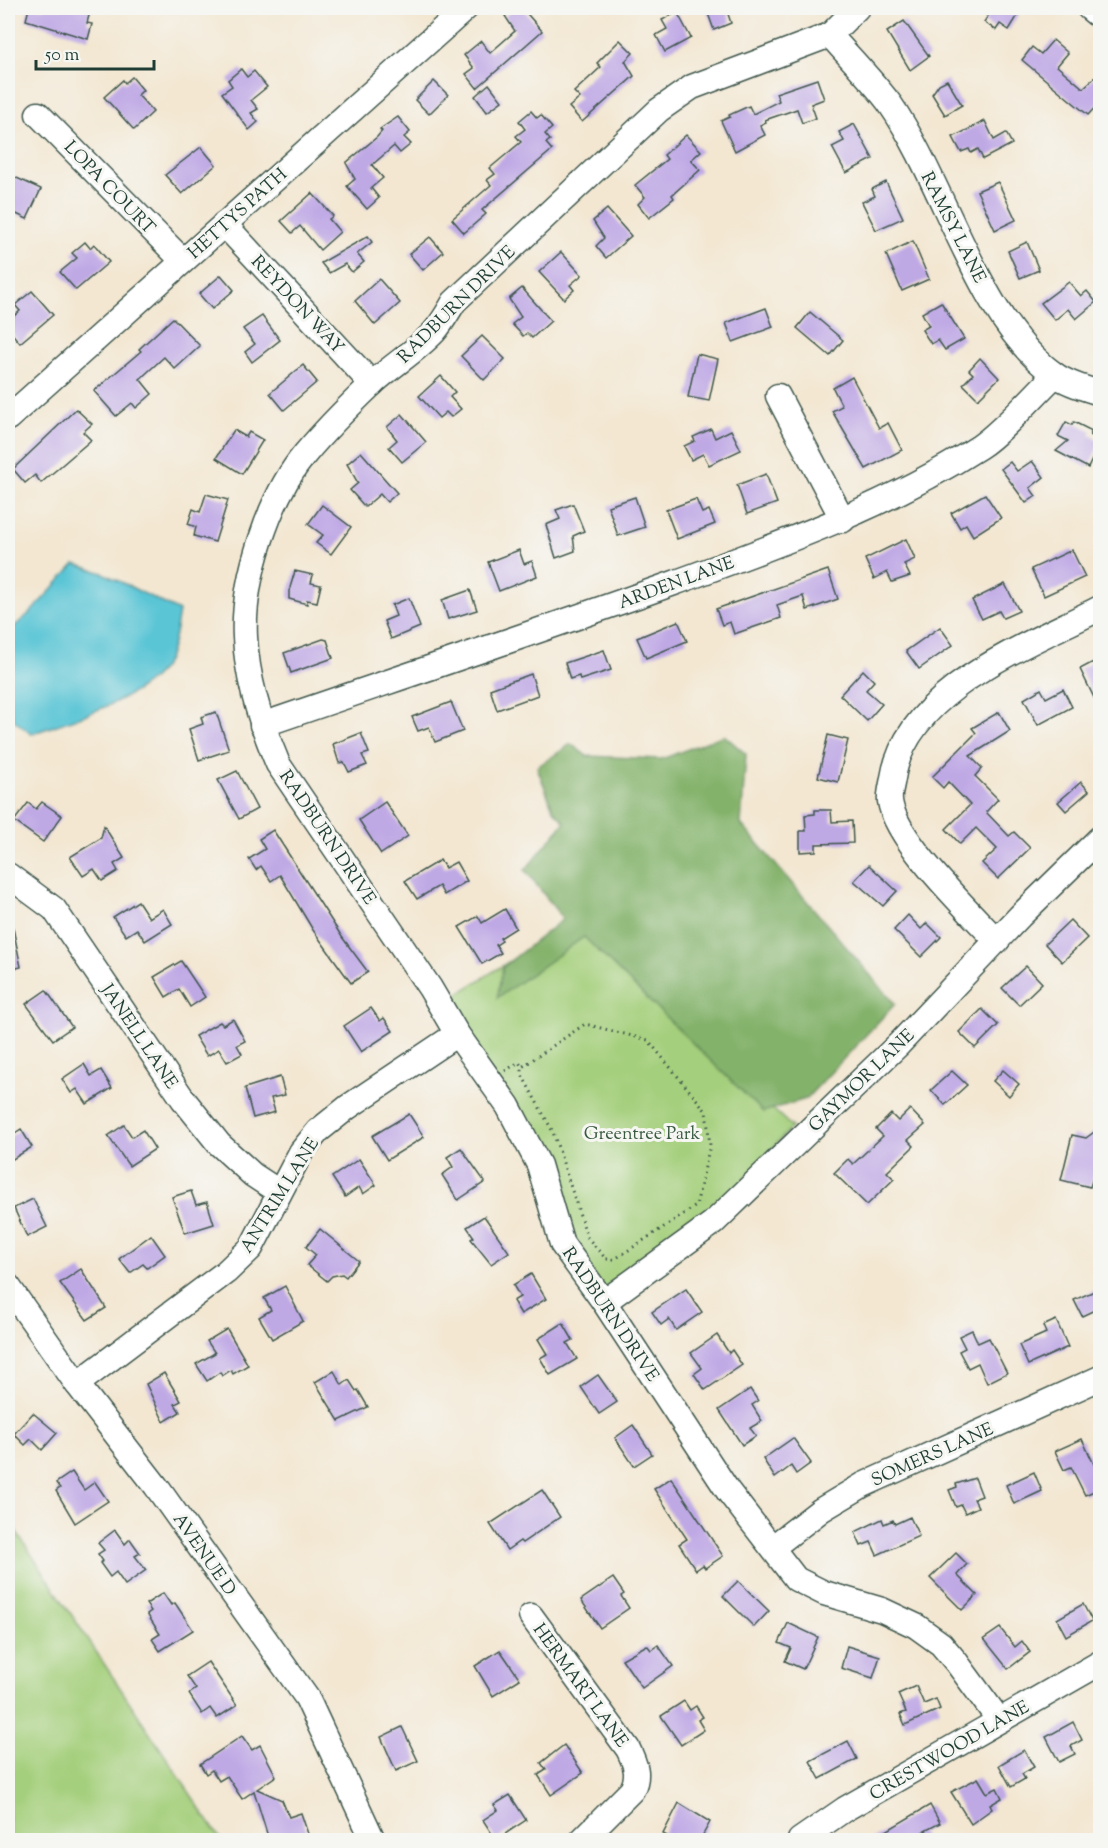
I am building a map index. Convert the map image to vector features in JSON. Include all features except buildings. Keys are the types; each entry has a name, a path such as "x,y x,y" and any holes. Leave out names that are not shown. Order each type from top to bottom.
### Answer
{"street":[{"name":"HETTYS PATH","path":"8,418 466,8"},
{"name":"RADBURN DRIVE","path":"856,8 830,35 692,87 659,110 454,302 436,330 372,384 304,455 282,491 261,535 249,595 245,634 248,667 262,725 278,764 430,988 457,1034 508,1106 539,1165 562,1244 604,1302 728,1491 796,1579 824,1593 882,1610 916,1626 941,1644 980,1692 999,1720"},
{"path":"1089,8 1101,17"},
{"name":"RAMSY LANE","path":"830,35 890,105 944,203 989,296 1021,342 1055,375 1101,393"},
{"name":"LOPA COURT","path":"38,114 183,261"},
{"name":"REYDON WAY","path":"224,224 372,384"},
{"name":"ARDEN LANE","path":"262,725 582,616 769,550 843,520 887,500 981,446 1055,375"},
{"path":"778,396 843,520"},
{"path":"997,941 905,838 890,801 895,770 905,740 919,720 967,679 1101,608"},
{"name":"GAYMOR LANE","path":"604,1302 713,1223 899,1044 1071,864 1101,838"},
{"name":"JANELL LANE","path":"8,875 54,909 183,1099 219,1144 253,1175 279,1192"},
{"name":"ANTRIM LANE","path":"77,1384 234,1264 251,1248 301,1152 318,1131 348,1107 457,1034"},
{"name":"AVENUE D","path":"8,1286 77,1384 156,1486 307,1698 373,1840"},
{"name":"SOMERS LANE","path":"773,1547 821,1510 863,1485 1101,1378"},
{"name":"HERMART LANE","path":"531,1616 628,1749 636,1764 635,1784 632,1790 582,1840"},
{"name":"CRESTWOOD LANE","path":"800,1840 845,1809 1101,1663"}],"path":[{"path":"490,1080 519,1062 522,1075 553,1132 587,1237 606,1259 615,1259 696,1206 710,1145 706,1111 648,1040 585,1024 522,1067"}],"green space":[{"path":"724,735 746,754 741,824 895,1004 806,1099 763,1112 584,937 497,998 503,967 563,919 525,870 565,822 553,809 537,767 571,744 587,756 662,759"},
{"name":"Greentree Park","path":"573,921 792,1127 711,1216 605,1294 562,1244 539,1165 440,1005"},
{"path":"8,1519 221,1840 8,1840"}],"water":[{"path":"75,564 103,573 179,611 174,641 162,669 136,691 101,709 31,734 8,715 8,632 31,612"}]}
